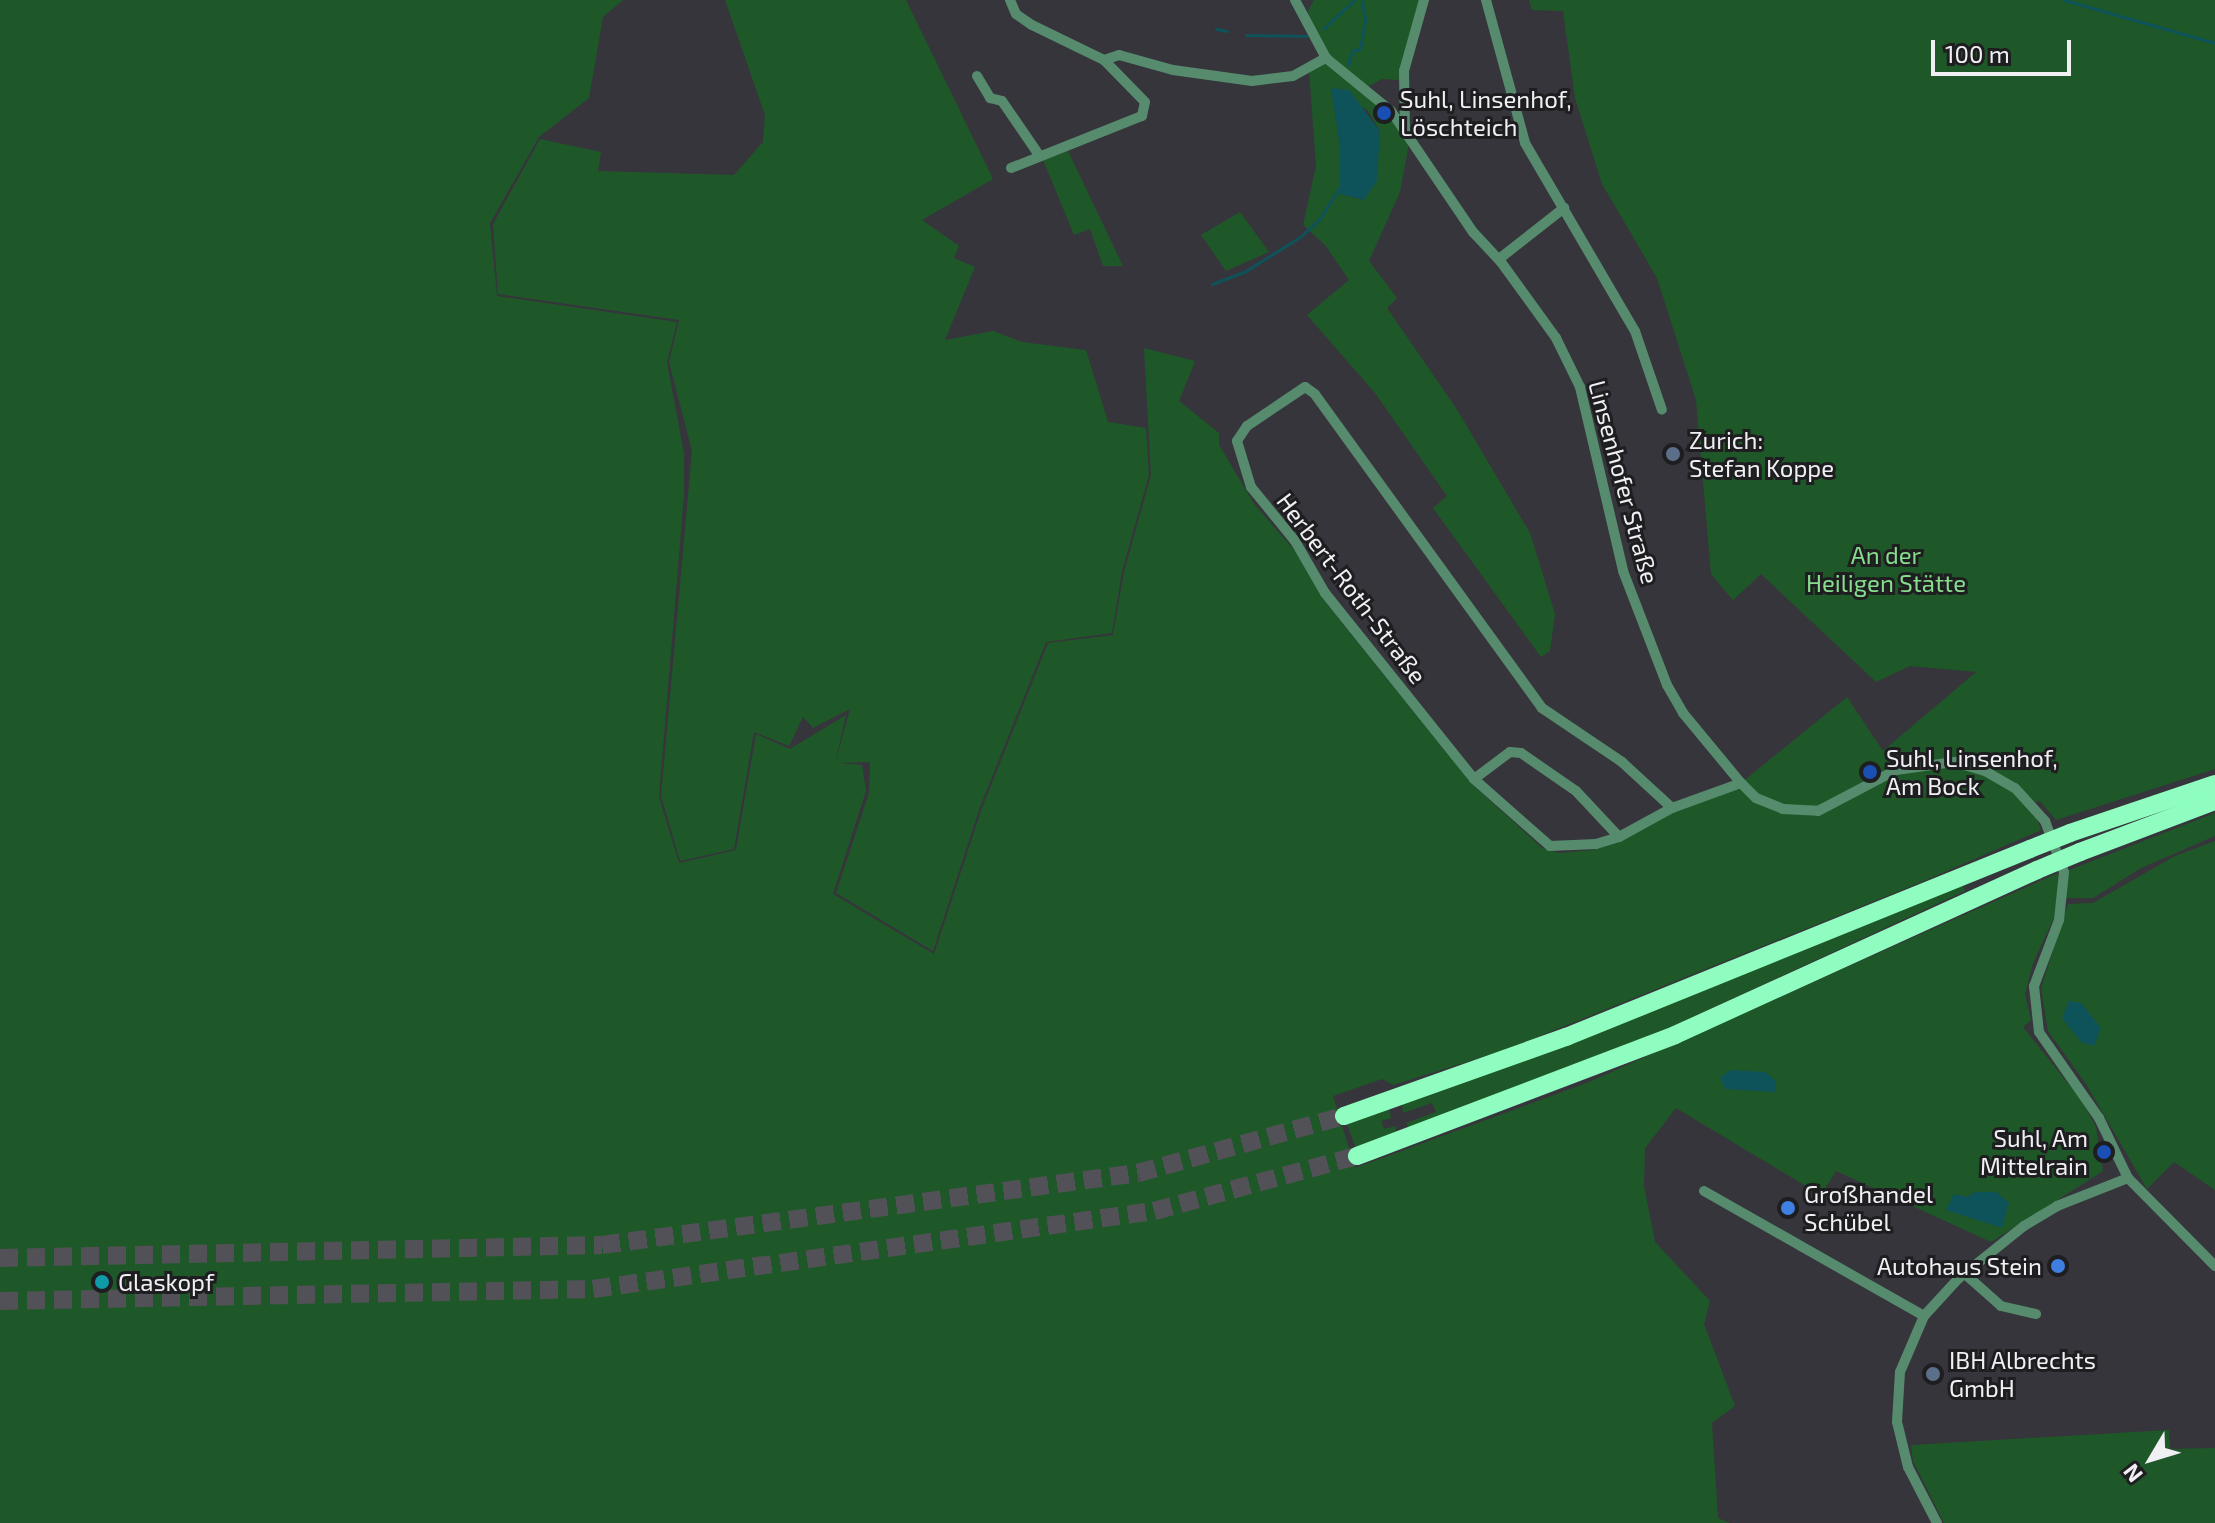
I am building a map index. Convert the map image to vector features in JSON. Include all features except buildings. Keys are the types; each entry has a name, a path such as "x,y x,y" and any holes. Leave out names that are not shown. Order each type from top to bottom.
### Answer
{"highway":[{"path":"1344,1116 1552,1043 2070,833 2215,784"},
{"path":"1357,1156 1675,1035 2037,870 2215,801"}],"street":[{"path":"1405,130 1404,71 1424,0"},
{"path":"1486,0 1521,131 1635,331 1662,410"},
{"path":"1006,1 1016,14 1032,25 1104,60 1145,102 1142,116 1111,132 1039,155 1011,168"},
{"name":"Linsenhofer Straße","path":"1300,2 1326,58 1378,99 1405,130 1473,232 1499,259 1556,338 1580,387 1619,558 1667,685 1683,713 1741,783 1756,798 1783,809 1818,811 1896,770 1954,762 1985,771 2031,803 2045,821 2064,872 2059,920 2034,986 2034,1018 2044,1042 2099,1118 2128,1178 2215,1266"},
{"path":"1104,60 1119,55 1173,70 1252,81 1293,76 1326,58"},
{"path":"977,76 990,98 1002,101 1039,155"},
{"path":"1499,259 1564,208"},
{"name":"Herbert-Roth-Straße","path":"1672,808 1622,762 1542,708 1305,387 1240,433 1237,441 1251,487 1295,541 1325,593 1474,779 1550,846 1596,844 1619,837 1672,808 1741,783"},
{"path":"1474,779 1510,752 1521,753 1576,791 1619,837"},
{"path":"1937,1523 1908,1467 1897,1422 1900,1372 1924,1316 1965,1274 2057,1206 2128,1178"},
{"path":"1704,1191 1924,1316"},
{"path":"1965,1274 2001,1306 2036,1314"}],"green space":[{"name":"An der Heiligen Stätte","path":"0,0 623,0 603,17 589,98 539,137 490,223 497,296 677,322 667,362 684,454 684,495 659,797 679,863 736,850 756,734 790,749 846,715 835,764 850,709 813,728 803,717 789,746 754,732 734,849 680,861 661,796 692,451 669,362 679,320 498,294 493,224 540,139 601,152 598,171 734,175 763,142 765,115 725,0 906,0 993,179 922,220 959,246 954,258 975,267 945,340 993,331 1022,342 1086,350 1108,422 1146,428 1149,475 1122,571 1112,633 1046,642 980,807 933,951 836,893 869,793 870,762 839,763 862,765 866,791 833,894 934,954 982,808 1048,643 1113,635 1124,572 1151,475 1144,348 1195,361 1179,401 1219,433 1219,445 1255,505 1295,551 1323,599 1472,784 1542,848 1559,853 1593,850 1672,808 1741,783 1847,697 1883,751 1976,672 1910,666 1876,682 1761,574 1733,600 1711,574 1696,400 1657,278 1602,184 1575,98 1563,11 1532,10 1529,0 2215,0 2215,769 2056,820 2040,801 2031,803 2041,830 1924,881 1505,1050 1393,1085 1382,1079 1333,1096 1355,1168 1589,1082 2058,873 2058,909 2033,963 2025,994 2031,1020 2023,1027 2082,1101 2096,1127 2103,1171 1991,1242 1836,1171 1821,1195 1676,1108 1645,1148 1644,1186 1655,1242 1710,1301 1704,1324 1735,1406 1712,1423 1718,1518 1730,1523 0,1523","holes":["1975,1192 1995,1192 1970,1214 1954,1212 1953,1194 1967,1197"]},
{"path":"1314,0 1427,0 1400,80 1382,79 1366,88 1410,138 1400,192 1369,261 1397,298 1387,308 1456,408 1530,533 1555,614 1550,651 1541,657 1433,508 1447,496 1375,393 1307,315 1349,280 1325,245 1303,225 1316,166 1309,70 1326,58 1311,28 1308,11","holes":["1331,88 1368,111 1380,131 1364,200 1340,194 1340,146"]},
{"path":"1068,151 1123,266 1103,266 1090,229 1074,235 1043,160"},
{"path":"1240,212 1269,252 1226,271 1201,235"},
{"path":"2215,813 2215,836 2141,868 2093,898 2063,898 2064,872"},
{"path":"2215,841 2215,1190 2174,1162 2147,1189 2086,1084 2048,1031 2041,988 2068,904 2093,903 2175,856"},
{"path":"1961,882 1965,891 1671,1027 1409,1128 1406,1123 1436,1112 1432,1103 1403,1113 1402,1104"},
{"path":"1389,1108 1391,1118 1381,1121 1384,1129 1396,1126 1395,1134 1356,1148 1346,1122"},
{"path":"2169,1430 2170,1449 2215,1448 2215,1523 1944,1523 1913,1461 1911,1445"}],"water":[{"path":"1331,88 1349,90 1380,131 1377,181 1364,200 1340,194 1340,146"},
{"path":"2069,1001 2081,1003 2101,1028 2094,1046 2081,1042 2062,1018"},
{"path":"1731,1070 1765,1072 1776,1081 1775,1092 1725,1089 1720,1077"},
{"path":"1975,1192 1996,1192 2009,1203 2002,1228 1946,1210 1954,1194 1967,1197"}],"waterway":[{"path":"1323,29 1354,0"},
{"path":"1348,65 1352,51 1360,49 1365,20 1362,0"},
{"path":"2064,0 2215,43"},
{"path":"1216,29 1227,31"},
{"path":"1246,35 1307,36"},
{"path":"1212,284 1244,272 1300,237 1318,221 1339,189"}],"tunnel":[{"path":"0,1258 602,1245 1138,1173 1344,1116"},
{"path":"0,1301 593,1289 1154,1211 1357,1156"}],"place":[{"name":"Suhl, Linsenhof, Löschteich","path":"1384,113"},
{"name":"Zurich: Stefan Koppe","path":"1673,454"},
{"name":"Suhl, Linsenhof, Am Bock","path":"1870,772"},
{"name":"Suhl, Am Mittelrain","path":"2104,1152"},
{"name":"Großhandel Schübel","path":"1788,1208"},
{"name":"Autohaus Stein","path":"2058,1266"},
{"name":"Glaskopf","path":"102,1282"},
{"name":"IBH Albrechts GmbH","path":"1933,1374"}]}
